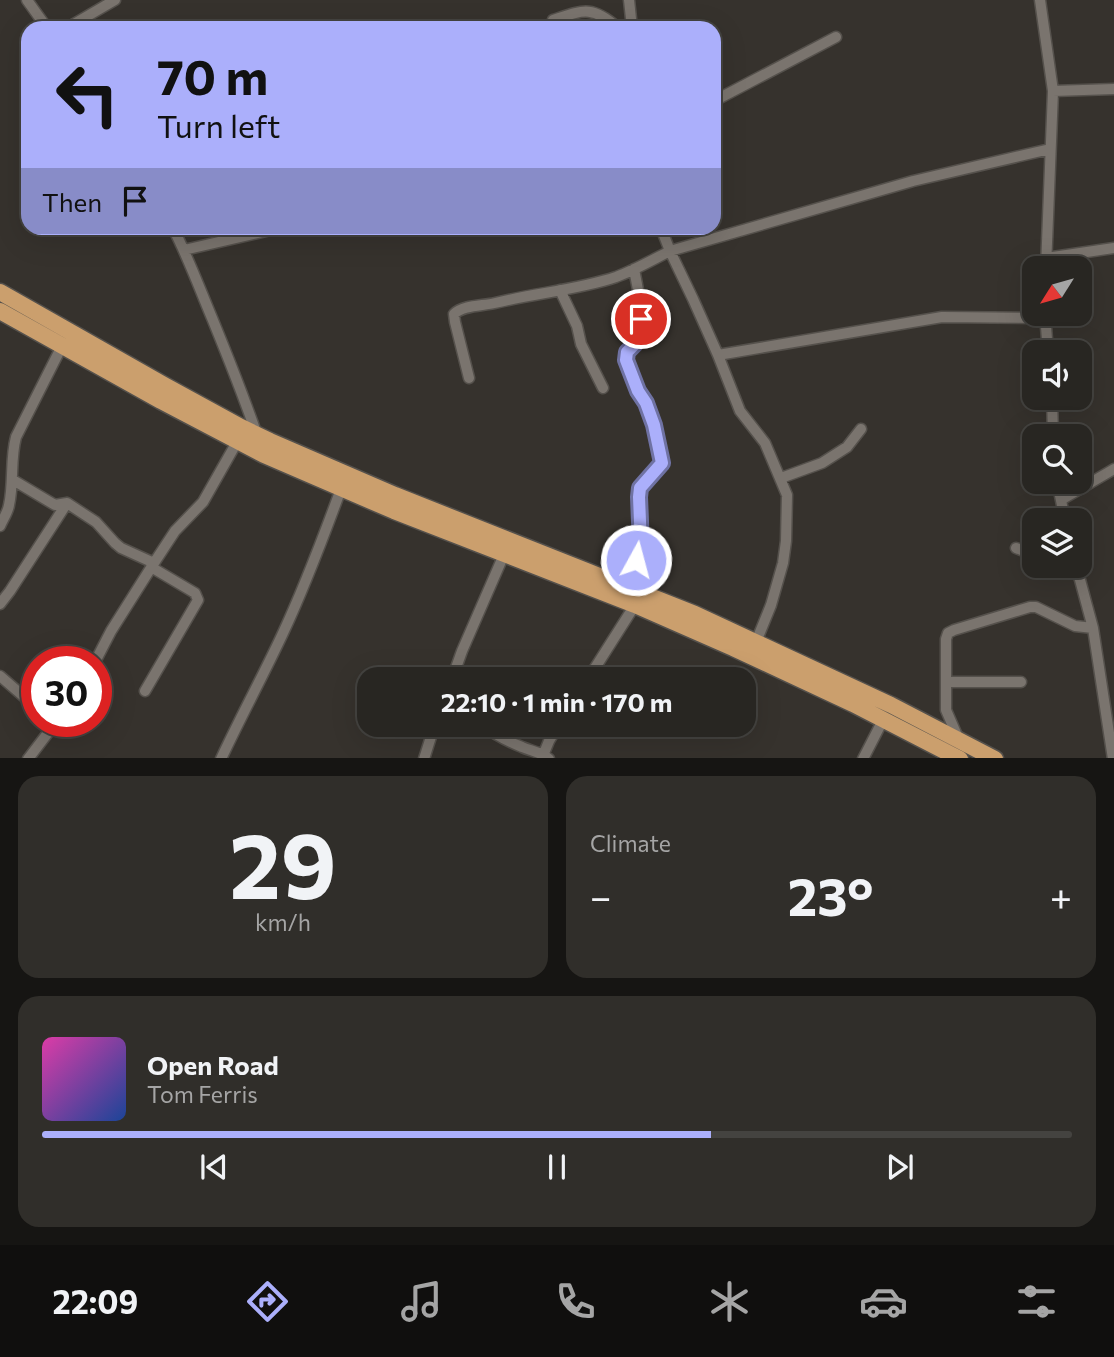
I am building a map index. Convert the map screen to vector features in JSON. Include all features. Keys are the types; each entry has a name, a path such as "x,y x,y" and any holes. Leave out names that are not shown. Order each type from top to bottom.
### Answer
{"highway":[{"path":"0,292 257,435 763,662 957,754 995,758"},
{"path":"0,311 237,442 341,489 627,587 695,614 933,727 957,754"}],"street":[{"path":"27,0 42,21"},
{"path":"78,21 115,0"},
{"path":"629,0 631,21"},
{"path":"1040,0 1053,91 1046,256"},
{"path":"553,20 580,11 592,12 610,21"},
{"path":"721,97 836,37"},
{"path":"1053,91 1114,89"},
{"path":"470,378 455,322 454,314 457,311 617,276 670,251 913,181 1050,149"},
{"path":"176,235 242,389 257,435"},
{"path":"184,250 249,235"},
{"path":"664,235 740,411 765,443 787,495 783,563 771,605 756,642"},
{"path":"1078,256 1114,248"},
{"path":"627,587 641,546 640,488 662,463 654,425 626,360 627,352 635,344 641,319 634,269"},
{"path":"560,290 577,326 581,344 603,388"},
{"path":"718,355 942,317 1022,316"},
{"path":"0,526 9,508 16,437 62,346"},
{"path":"781,478 822,463 846,447 861,429"},
{"path":"103,646 175,531 203,502 237,442"},
{"path":"1061,500 1114,469"},
{"path":"13,480 55,505 67,503 96,522 115,543 195,593 198,600 145,691"},
{"path":"221,758 284,632 341,489"},
{"path":"1060,494 1063,508"},
{"path":"0,604 67,503"},
{"path":"456,667 507,546"},
{"path":"1016,548 1022,550"},
{"path":"1080,578 1093,628 1113,758"},
{"path":"596,667 635,605"},
{"path":"957,754 946,710 948,634 1030,607 1036,607 1075,626 1093,628"},
{"path":"0,676 21,694"},
{"path":"946,682 1021,682"},
{"path":"933,727 946,710"},
{"path":"863,758 883,720"},
{"path":"28,758 43,737"},
{"path":"424,758 431,737"},
{"path":"500,737 544,757 553,737"}],"route":[{"path":"636,560 641,546 640,488 662,463 654,425 626,360 627,352 635,344 641,319"}]}
